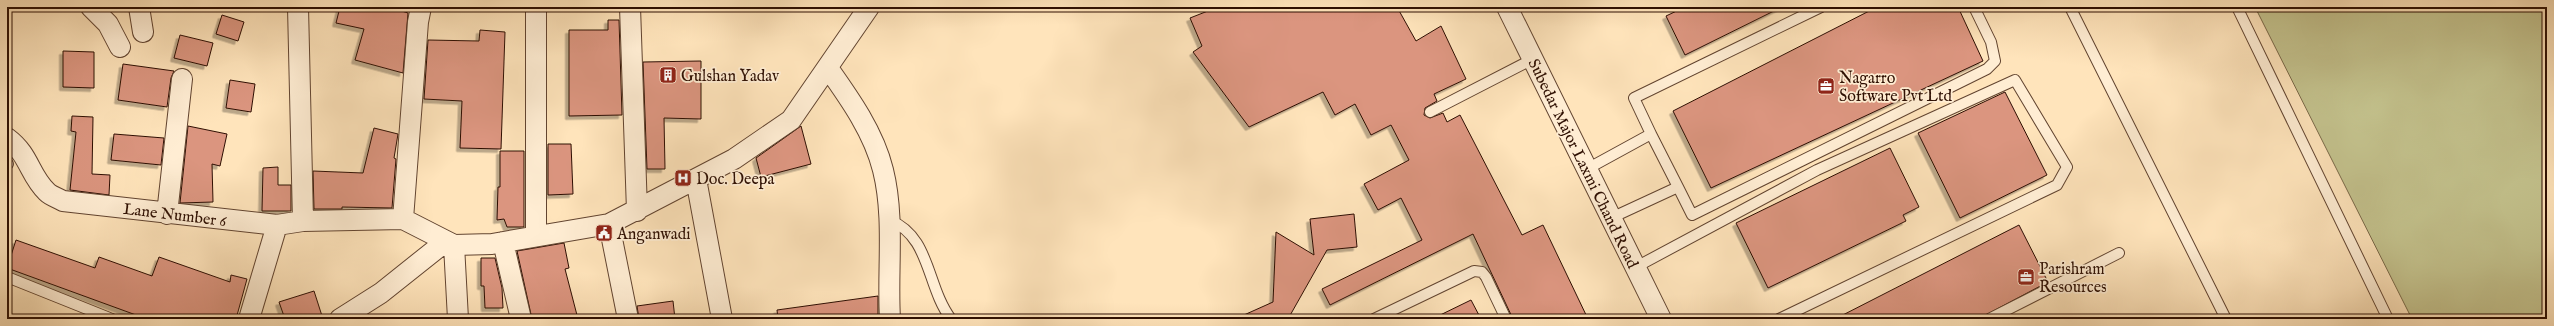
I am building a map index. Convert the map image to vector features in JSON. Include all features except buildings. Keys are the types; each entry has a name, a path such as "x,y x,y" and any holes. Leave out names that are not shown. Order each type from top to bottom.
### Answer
{"street":[{"path":"91,7 108,24 120,47"},
{"path":"139,7 143,32"},
{"path":"298,7 303,221"},
{"path":"422,7 418,22 403,219 449,243 503,242 609,224 637,211 734,159 791,120 869,7"},
{"path":"536,7 536,236"},
{"path":"630,7 637,211"},
{"name":"Subedar Major Laxmi Chand Road","path":"1507,7 1660,318"},
{"path":"828,68 849,97 874,145 883,170 889,220 890,319"},
{"path":"167,214 182,80"},
{"name":"Lane Number 6","path":"7,138 23,152 39,182 48,193 63,201 167,214 276,225 303,221 403,219"},
{"path":"696,179 722,319"},
{"path":"609,224 628,319"},
{"path":"249,319 276,225"},
{"path":"503,242 521,319"},
{"path":"340,319 381,293 449,243"},
{"path":"449,243 458,319"}],"lane":[{"path":"1822,7 1634,98 1692,215 1987,69 1995,61 1995,52 1974,7"},
{"path":"2070,7 2226,319"},
{"path":"2237,7 2388,319"},
{"path":"1430,112 1533,59"},
{"path":"1636,267 1817,170 2015,80 2067,167 2057,186 1779,319"},
{"path":"1587,169 1651,134"},
{"path":"1611,218 1678,187"},
{"path":"889,220 902,225 912,234 923,253 933,285 943,309 951,319"},
{"path":"1989,319 2119,253"},
{"path":"1374,319 1474,271 1482,272 1486,277 1506,319"},
{"path":"7,277 112,319"}],"shaded area":[{"path":"2255,7 2547,7 2547,319 2412,319"}],"place":[{"name":"Gulshan Yadav","path":"668,75"},
{"name":"Nagarro Software Pvt Ltd","path":"1826,86"},
{"name":"Doc. Deepa","path":"683,178"},
{"name":"Anganwadi","path":"604,233"},
{"name":"Parishram Resources","path":"2026,277"}]}
